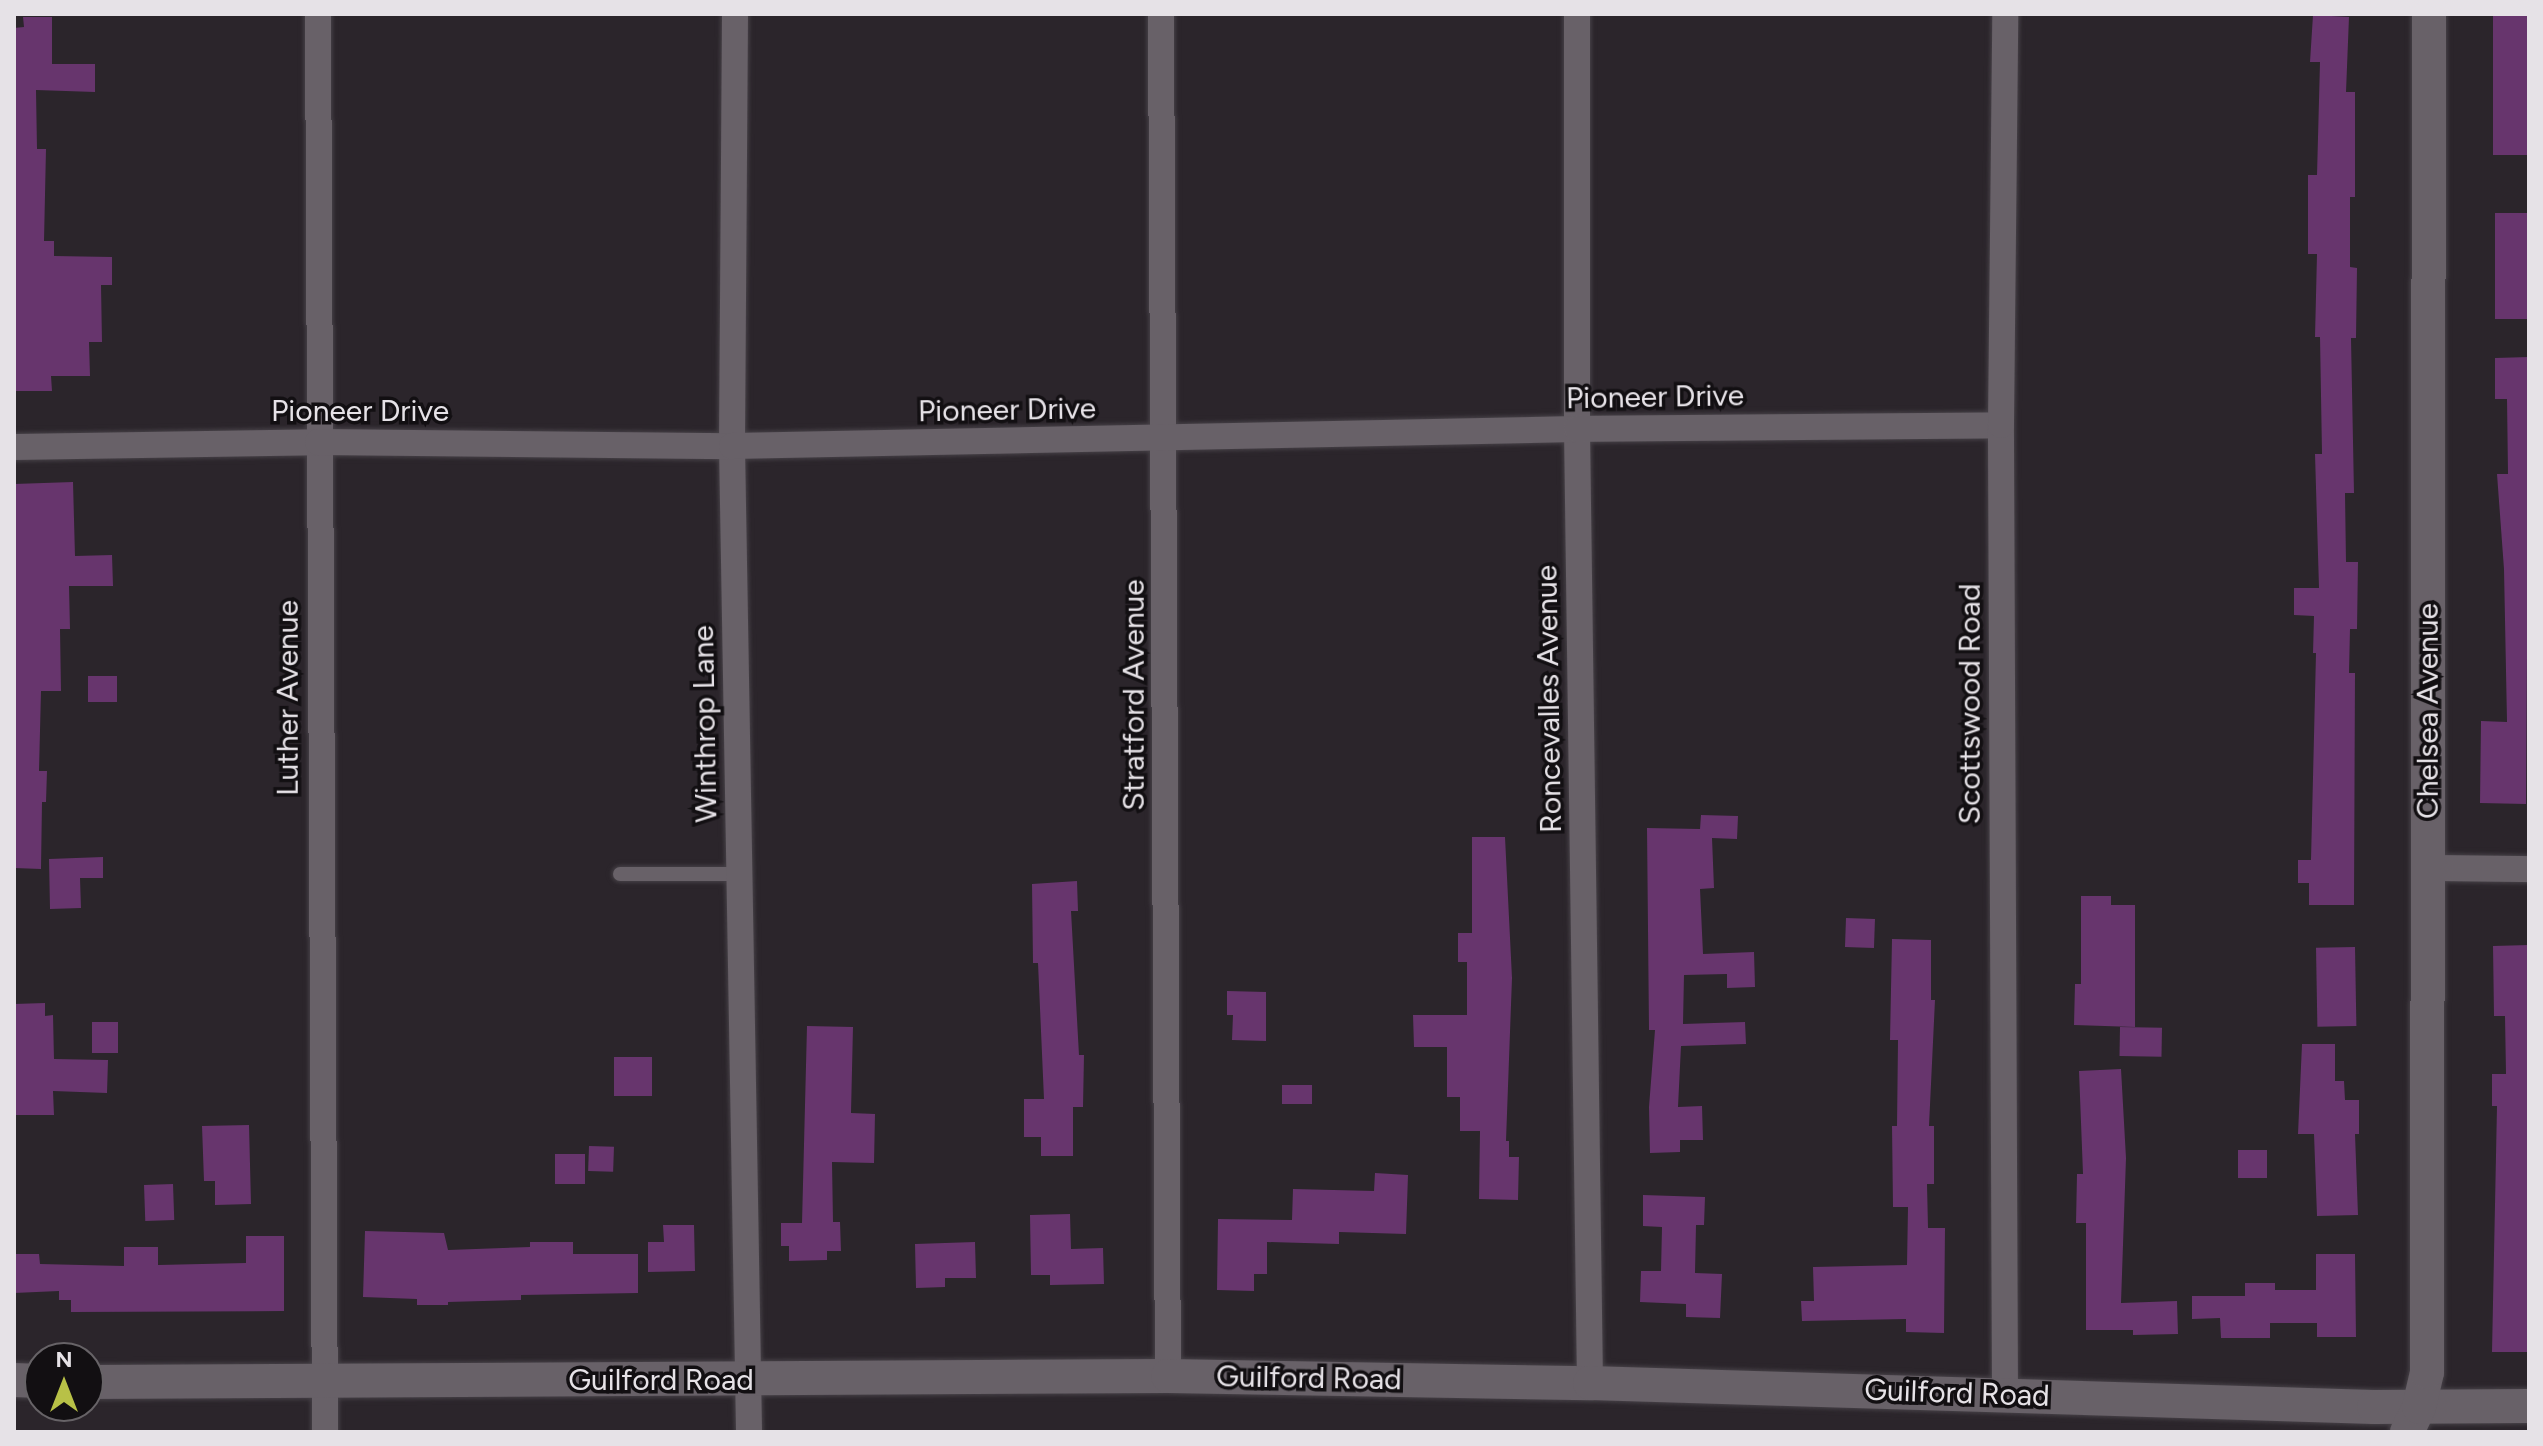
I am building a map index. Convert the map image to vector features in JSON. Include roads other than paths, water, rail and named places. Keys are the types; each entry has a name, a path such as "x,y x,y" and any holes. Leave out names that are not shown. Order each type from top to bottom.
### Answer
{"street":[{"name":"Luther Avenue","path":"318,14 325,1432"},
{"name":"Winthrop Lane","path":"735,14 732,446 749,1432"},
{"name":"Stratford Avenue","path":"1161,14 1166,439 1168,1376"},
{"name":"Roncevalles Avenue","path":"1577,14 1577,429 1590,1383"},
{"name":"Scottswood Road","path":"2005,14 2001,425 2005,1394"},
{"name":"Chelsea Avenue","path":"2413,1420 2427,1372 2429,14"},
{"name":"Pioneer Drive","path":"14,447 318,442 732,446 1577,429 2001,425"},
{"path":"2427,868 2529,869"},
{"name":"Guilford Road","path":"104,1382 1168,1376 2005,1394 2413,1420 2529,1406"}],"lane":[{"path":"620,874 740,874"}]}
